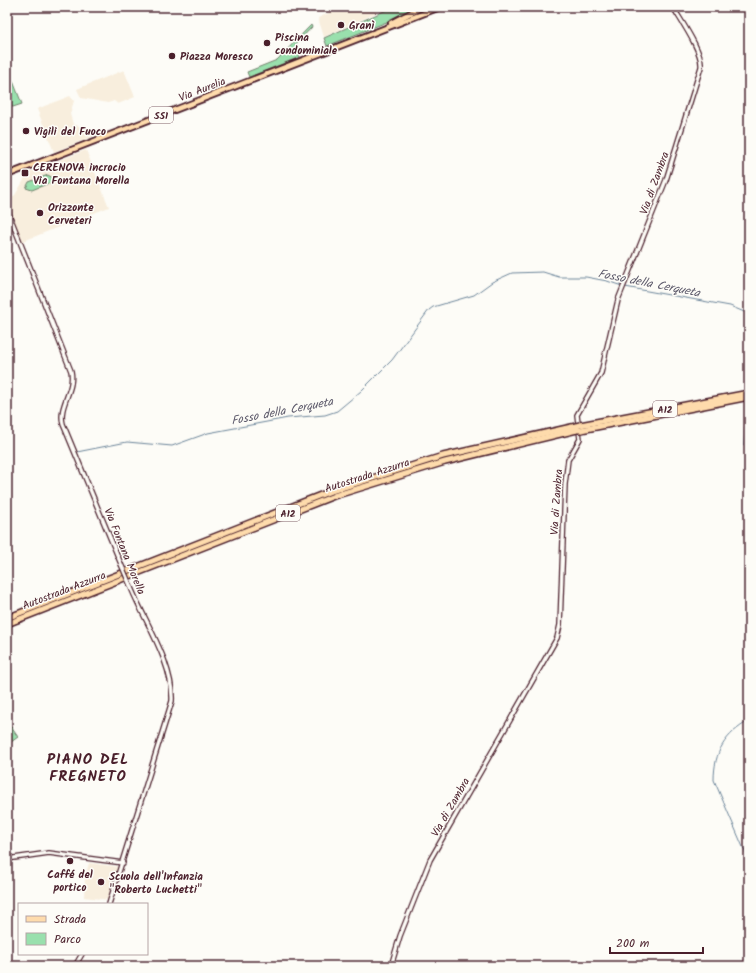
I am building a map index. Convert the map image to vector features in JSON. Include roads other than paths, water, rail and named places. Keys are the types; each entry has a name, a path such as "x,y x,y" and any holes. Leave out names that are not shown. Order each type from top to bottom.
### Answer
{"highway":[{"name":"Autostrada Azzurra","path":"7,618 341,488 444,456 749,392"},
{"name":"Autostrada Azzurra","path":"7,624 323,500 451,460 579,428 749,398"}],"main road":[{"path":"391,23 422,7"},
{"path":"377,32 435,7"},
{"name":"Via Aurelia","path":"8,175 314,55 391,23 435,7"},
{"name":"Via Aurelia","path":"314,55 440,7"}],"street":[{"name":"Via di Zambra","path":"391,966 400,936 432,857 535,679 558,635 560,624 563,518 567,467 580,439 577,415 601,373 623,287 667,177 701,66 701,60 695,46 673,7"},
{"path":"7,159 8,175"},
{"name":"Via Fontana Morella","path":"7,208 71,373 71,388 61,412 63,424 141,611 158,644 171,684 173,698 171,708 124,863 109,903"},
{"path":"7,859 51,853 124,863"},
{"path":"75,966 81,955"}],"water":[{"path":"745,427 749,427 749,446 744,445"}],"waterway":[{"name":"Fosso della Cerqueta","path":"77,452 127,442 172,446 208,433 288,418 325,415 337,411 361,391 392,360 429,310 433,307 474,295 492,282 512,273 543,272 559,277 586,277 607,281 622,286"},
{"name":"Fosso della Cerqueta","path":"625,287 730,306 749,314"},
{"path":"749,721 733,732 722,745 716,761 714,780 749,861"}],"place":[{"name":"Granì","path":"341,25"},
{"name":"Piscina condominiale","path":"267,43"},
{"name":"Piazza Moresco","path":"172,56"},
{"name":"Vigili del Fuoco","path":"26,131"},
{"name":"CERENOVA incrocio Via Fontana Morella","path":"25,173"},
{"name":"Orizzonte Cerveteri","path":"40,213"},
{"name":"Caffé del portico","path":"70,861"},
{"name":"Scuola dell'Infanzia \"Roberto Luchetti\"","path":"101,882"}],"district":[{"name":"PIANO DEL FREGNETO","path":"88,768"}]}
